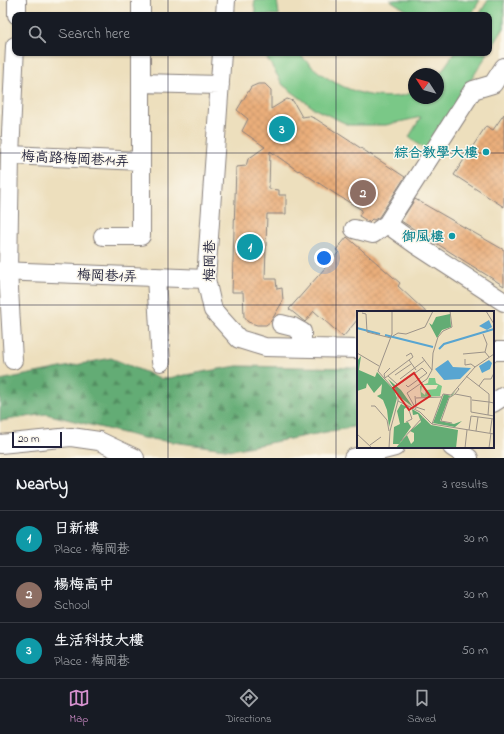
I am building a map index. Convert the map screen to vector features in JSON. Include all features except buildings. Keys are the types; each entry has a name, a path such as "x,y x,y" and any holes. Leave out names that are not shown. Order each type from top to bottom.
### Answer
{"street":[{"path":"16,12 17,0"},
{"path":"141,0 141,12"},
{"path":"225,12 226,0"},
{"path":"13,360 4,271 15,56"},
{"name":"梅高路梅岡巷14弄","path":"102,236 141,236 141,56"},
{"name":"梅岡巷","path":"222,56 206,279 212,310 239,339 265,347 357,349"},
{"path":"354,229 373,234 387,224 473,90 493,84 504,67"},
{"path":"141,83 220,86"},
{"name":"梅高路梅岡巷14弄","path":"10,154 141,161"},
{"path":"387,224 504,302"},
{"name":"梅岡巷1弄","path":"4,271 206,279"},
{"path":"156,277 162,362"},
{"path":"281,324 293,327 302,332 302,348"},
{"path":"494,402 504,396"},
{"path":"0,444 71,437 99,441 135,458"},
{"path":"353,458 391,448"},
{"path":"454,448 469,458"}],"green space":[{"path":"255,0 277,0 279,12 255,12"},
{"path":"390,0 480,0 473,12 409,12"},
{"path":"488,0 504,0 504,28 492,47 492,12 481,12"},
{"path":"266,56 302,56 308,63 331,80 357,92 386,97 402,96 408,94 408,104 444,104 444,68 452,56 486,56 426,151 409,137 421,117 386,125 349,125 315,109 283,85"},
{"path":"111,358 162,379 237,366 357,368 357,426 232,450 143,438 46,414 0,421 0,380"}],"place":[{"name":"生活科技大樓","path":"282,129"},
{"name":"綜合教學大樓","path":"486,152"},
{"name":"楊梅高中","path":"363,193"},
{"name":"御風樓","path":"452,236"},
{"name":"日新樓","path":"250,247"}]}
